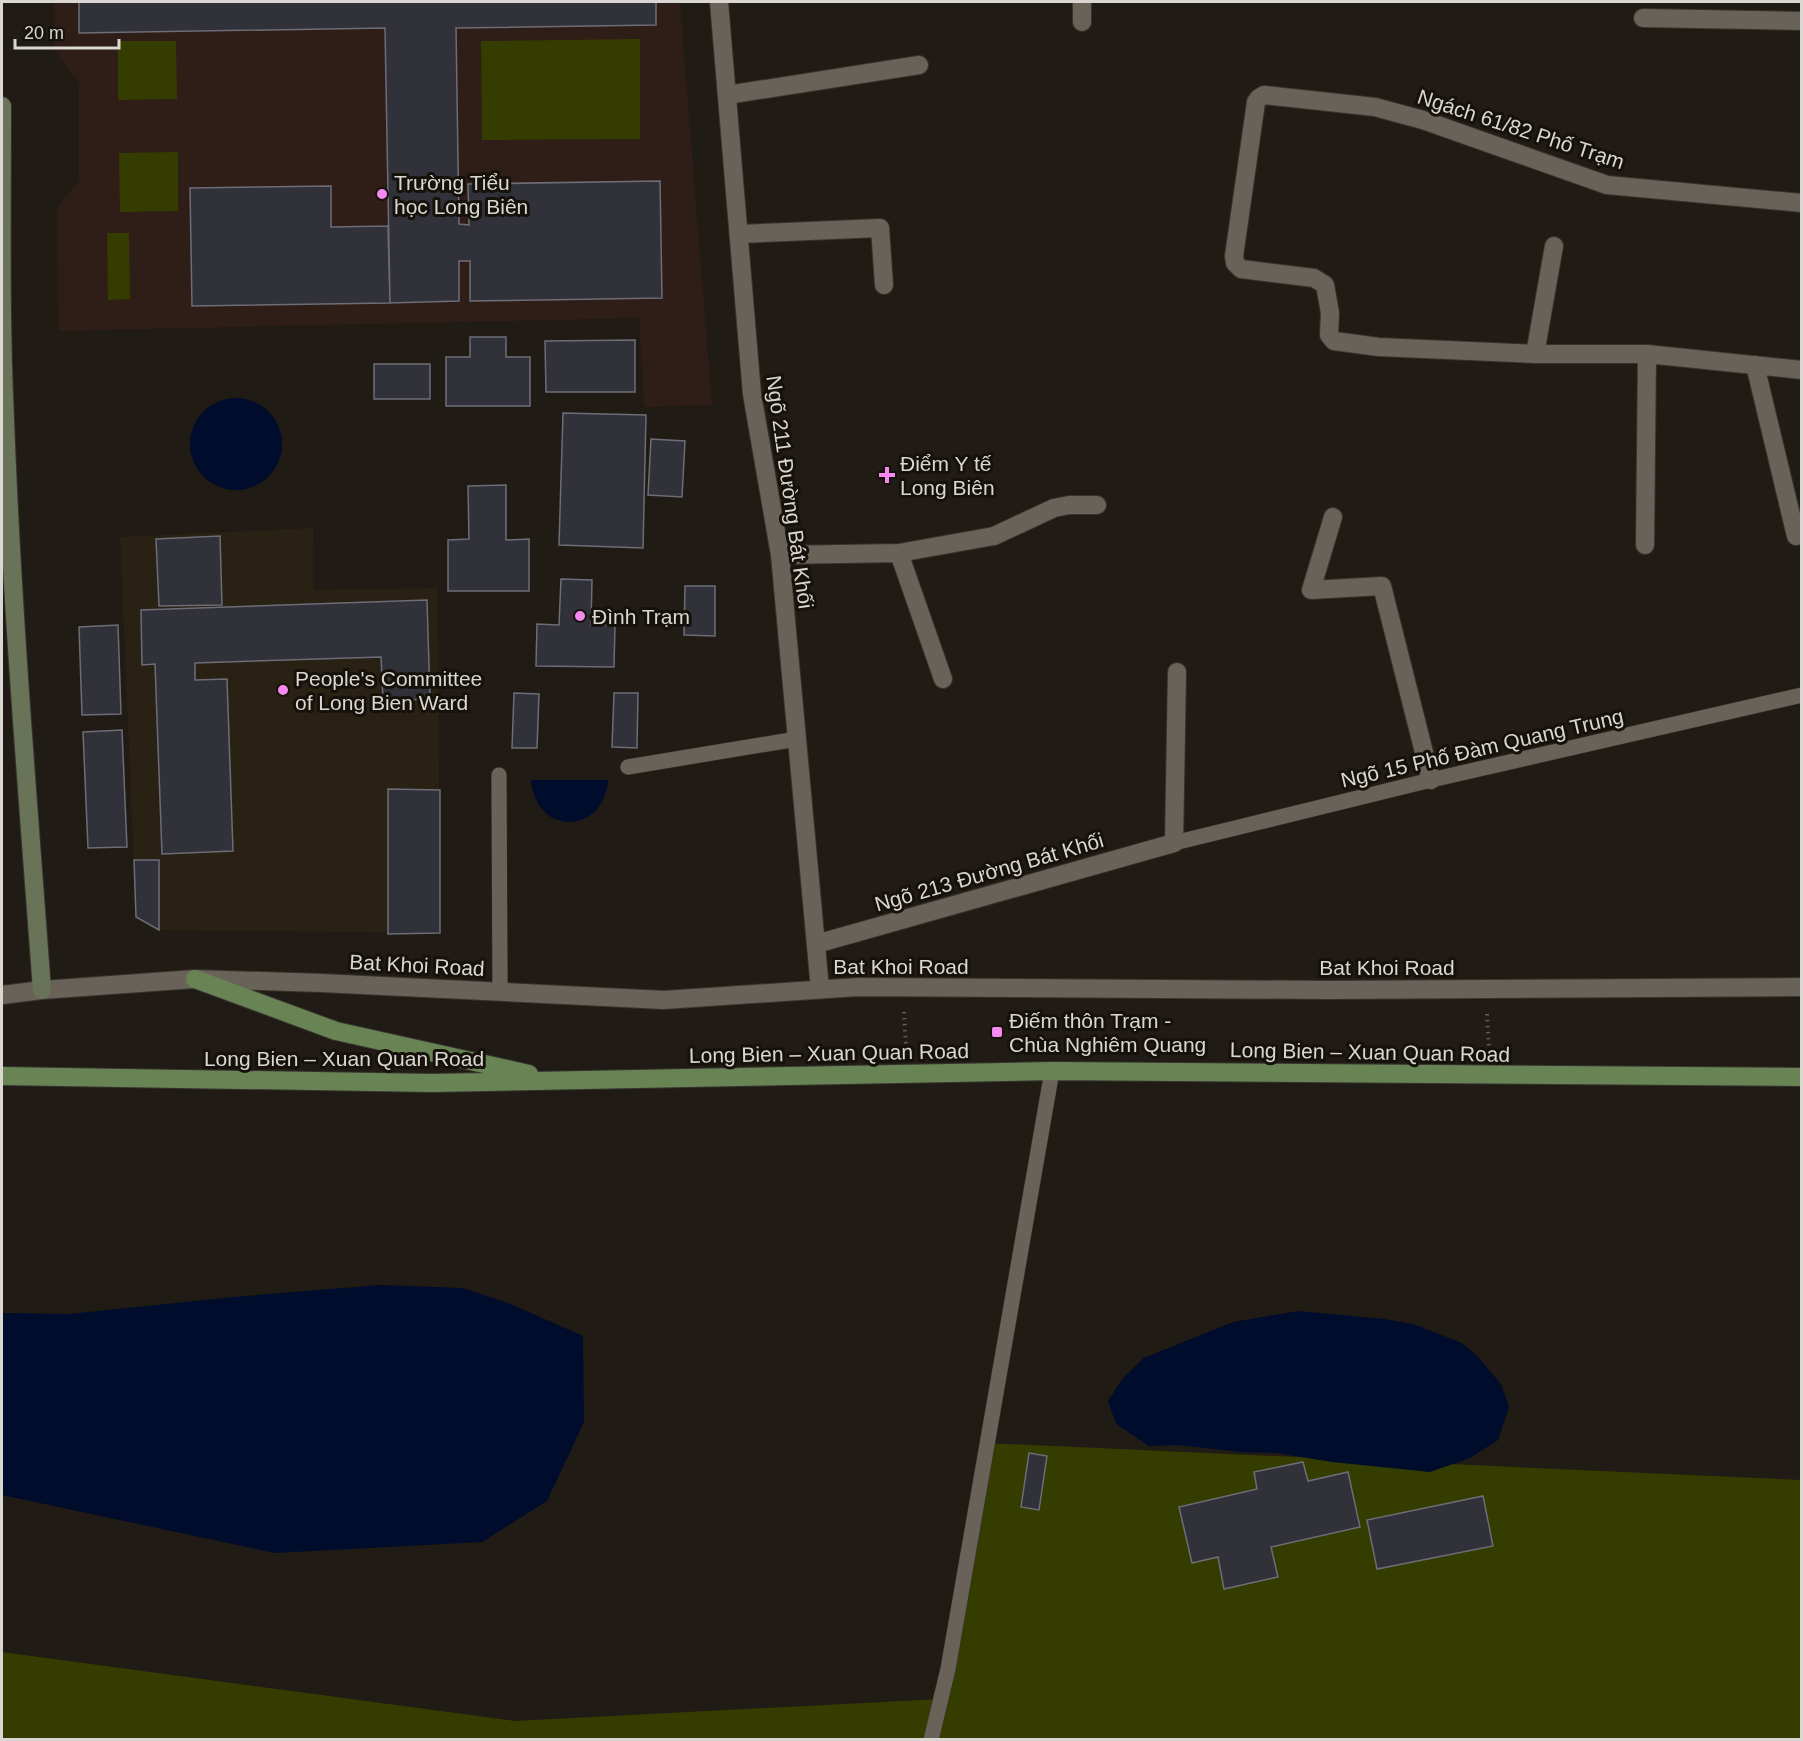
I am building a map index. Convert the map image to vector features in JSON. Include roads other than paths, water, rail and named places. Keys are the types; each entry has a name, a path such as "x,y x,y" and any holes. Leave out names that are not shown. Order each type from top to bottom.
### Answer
{"main road":[{"path":"195,979 336,1030 557,1081"},
{"path":"1774,1078 1802,1068"},
{"name":"Long Bien – Xuan Quan Road","path":"2,1076 432,1083 1052,1071 1802,1077"}],"street":[{"name":"Ngõ 211 Đường Bát Khối","path":"720,2 752,394 780,555 820,989"},
{"path":"1082,2 1082,22"},
{"path":"1643,18 1802,21"},
{"path":"727,95 919,65"},
{"name":"Ngách 61/82 Phố Trạm","path":"1535,354 1378,347 1334,341 1329,334 1330,313 1325,285 1314,279 1241,269 1235,263 1234,256 1254,109 1259,98 1264,95 1375,107 1423,120 1607,185 1802,203"},
{"path":"2,106 3,338 9,527 42,990"},
{"path":"739,234 880,228 884,285"},
{"path":"1554,246 1535,354 1647,354 1802,370"},
{"path":"1645,545 1647,354"},
{"path":"1755,365 1796,536"},
{"path":"780,555 899,553 994,536 1054,508 1069,505 1097,505"},
{"path":"1333,517 1311,590 1382,586 1431,780"},
{"path":"899,553 943,679"},
{"path":"1173,843 1177,672"},
{"name":"Ngõ 213 Đường Bát Khối","path":"816,944 1173,843"},
{"name":"Bat Khoi Road","path":"2,994 195,979 664,1000 820,989 903,988 1329,990 1802,987"}],"lane":[{"name":"Ngõ 15 Phố Đàm Quang Trung","path":"1173,843 1431,780 1802,695"},
{"path":"628,767 797,739"},
{"path":"500,775 500,992"},
{"path":"931,1740 948,1669 1052,1071"}],"water":[{"path":"236,398 254,401 269,411 279,426 282,444 279,462 269,477 254,487 236,490 218,487 203,477 193,462 190,444 193,426 203,411 218,401"},
{"path":"531,780 608,780 604,798 595,811 583,819 570,822 557,820 545,812 536,799"},
{"path":"380,1285 463,1288 508,1303 583,1336 584,1422 547,1501 482,1542 275,1553 2,1495 2,1313 69,1314"},
{"path":"1298,1311 1413,1324 1462,1343 1477,1356 1501,1384 1509,1407 1498,1440 1470,1458 1430,1472 1332,1462 1277,1453 1241,1452 1177,1445 1149,1446 1116,1424 1108,1401 1123,1378 1144,1358 1233,1322"}],"place":[{"name":"Trường Tiểu học Long Biên","path":"382,194"},
{"name":"Điểm Y tế Long Biên","path":"887,475"},
{"name":"Đình Trạm","path":"580,616"},
{"name":"People's Committee of Long Bien Ward","path":"283,690"},
{"name":"Điếm thôn Trạm - Chùa Nghiêm Quang","path":"997,1032"}]}
